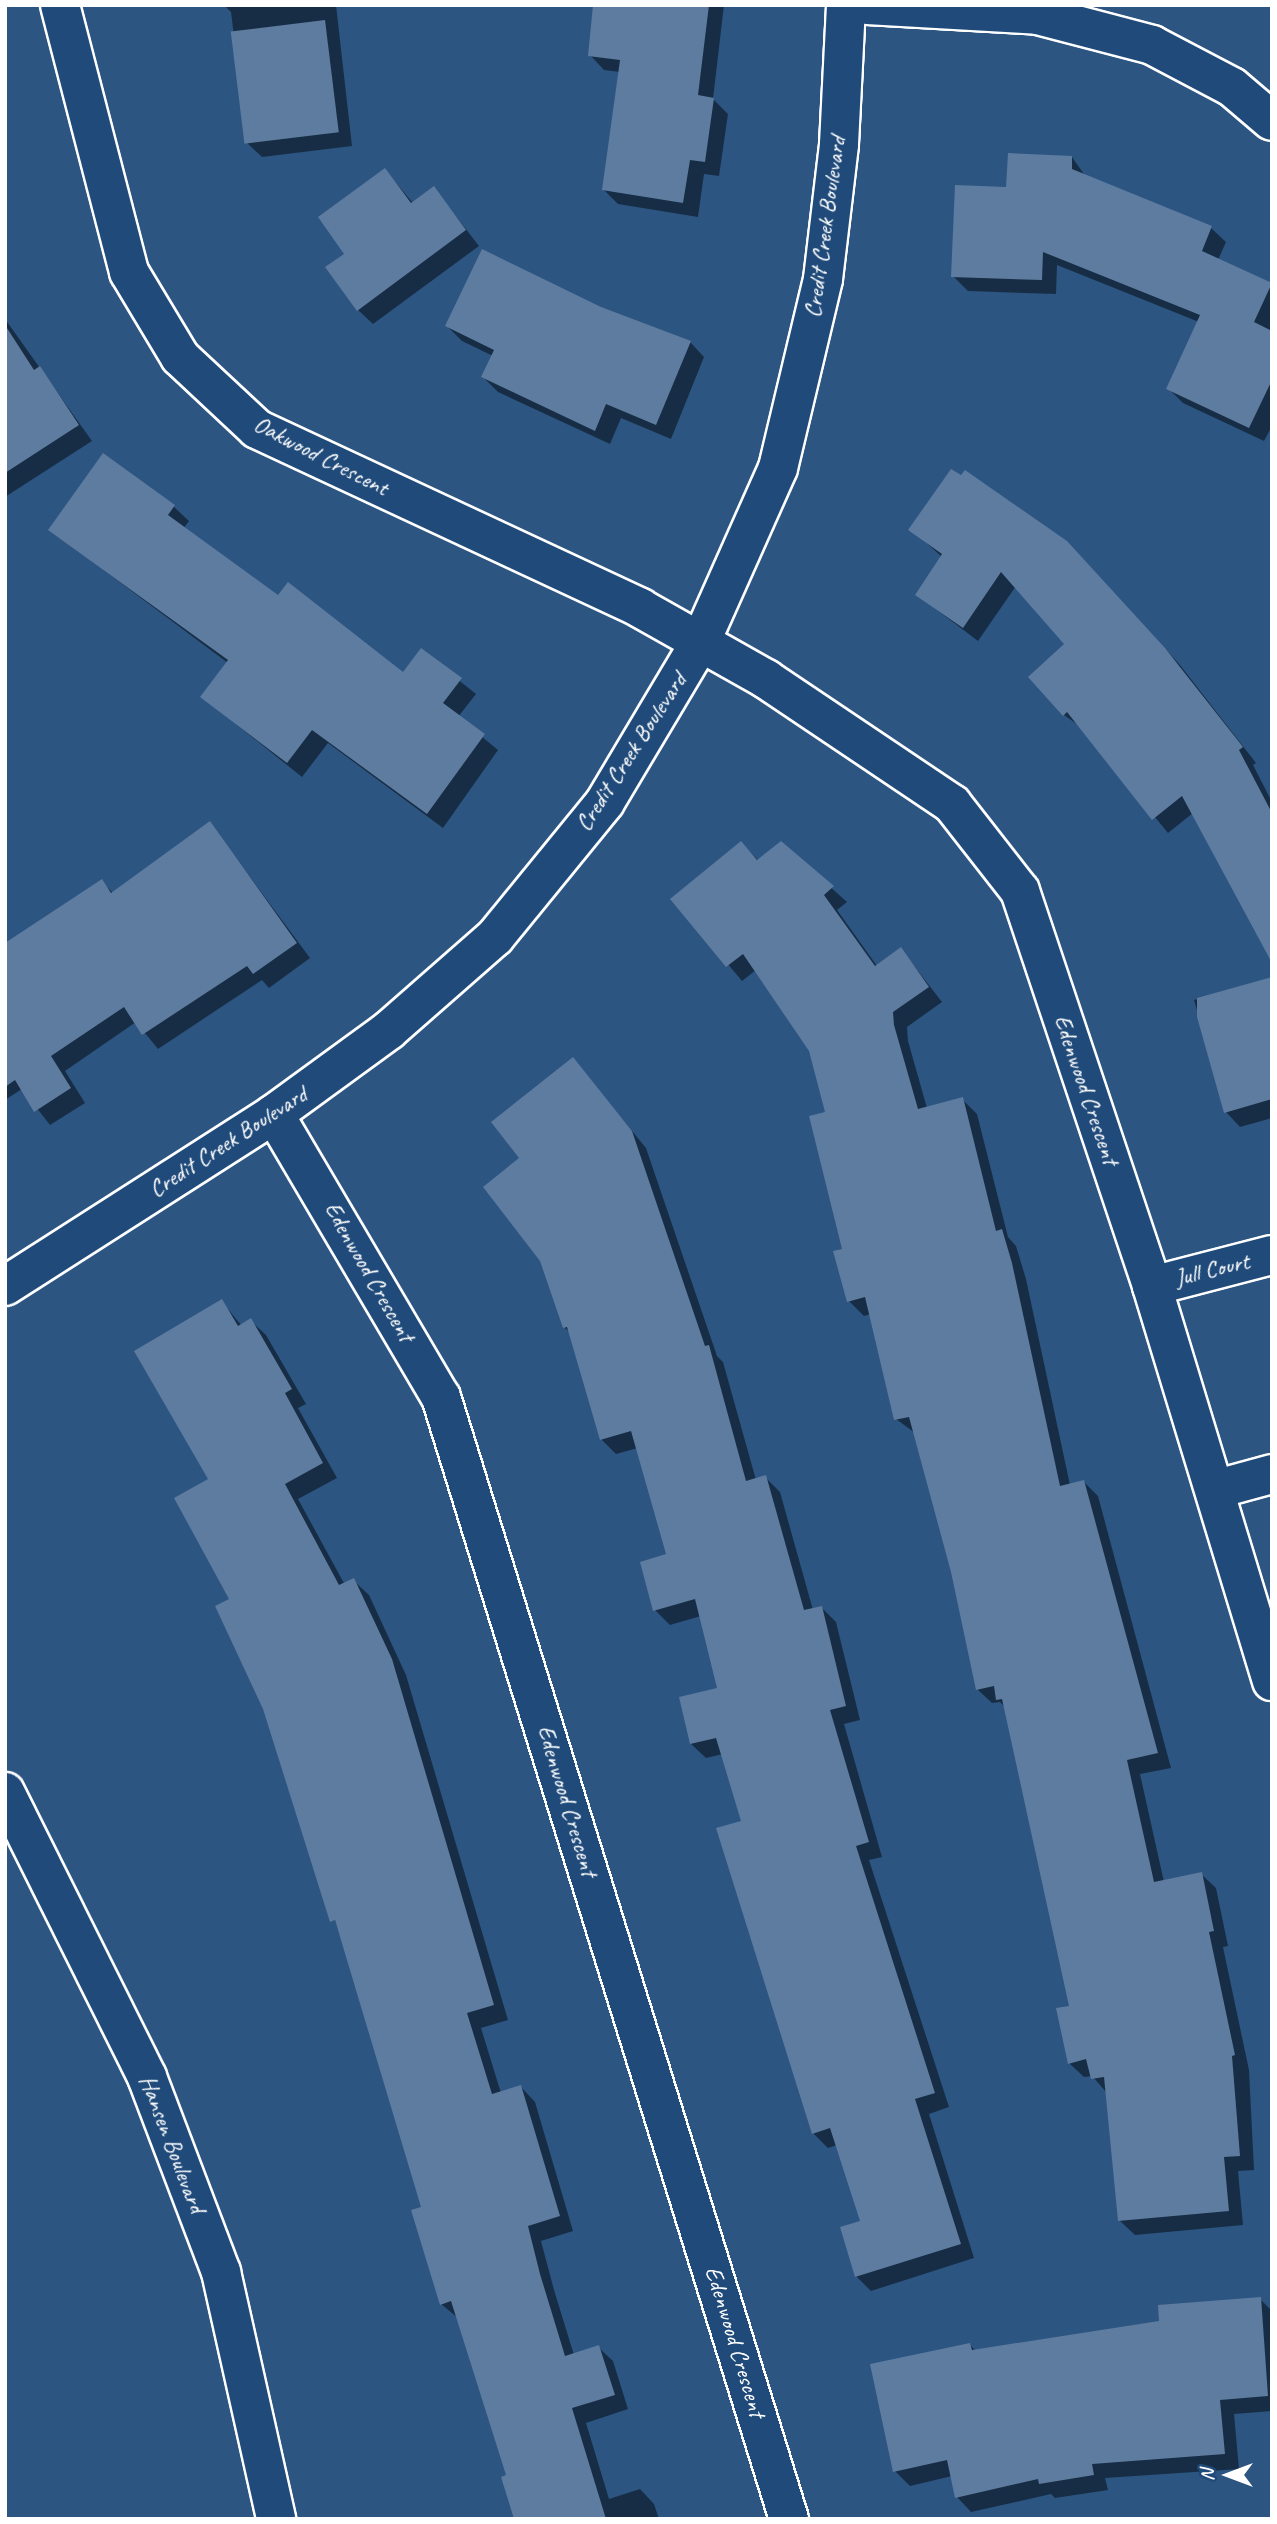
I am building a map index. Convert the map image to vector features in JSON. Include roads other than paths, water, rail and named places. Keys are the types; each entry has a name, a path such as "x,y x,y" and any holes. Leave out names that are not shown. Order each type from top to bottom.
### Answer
{"street":[{"name":"Oakwood Crescent","path":"60,5 129,272 180,357 257,429 640,608 701,642"},
{"name":"Credit Creek Boulevard","path":"5,1286 274,1114 389,1030 495,937 605,802 701,642 778,468 823,279 839,144 846,5"},
{"path":"867,5 1038,15 1152,45 1232,87 1272,121"},
{"name":"Edenwood Crescent","path":"701,642 879,751 952,804 1020,891 1217,1489 1272,1681"},
{"name":"Edenwood Crescent","path":"274,1114 442,1397 789,2519"},
{"name":"Jull Court","path":"1152,1286 1272,1255"},
{"path":"1217,1489 1272,1474"},
{"name":"Hansen Boulevard","path":"5,1792 147,2077 221,2272 276,2519"}]}
